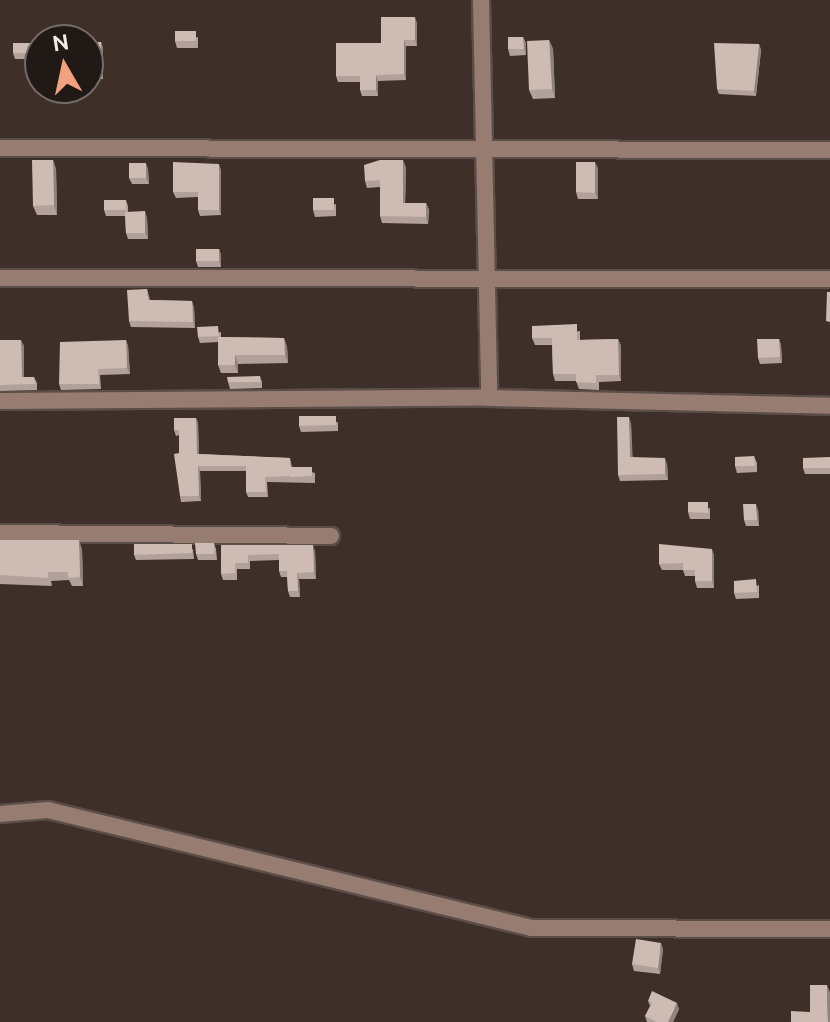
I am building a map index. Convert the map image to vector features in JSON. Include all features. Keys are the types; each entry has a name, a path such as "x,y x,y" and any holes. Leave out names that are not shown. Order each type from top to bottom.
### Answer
{"street":[{"path":"481,0 489,398"},
{"path":"0,148 484,146 830,150"},
{"path":"0,278 830,279"},
{"path":"0,401 489,398 830,406"},
{"path":"0,533 331,536"},
{"path":"0,814 48,810 531,928 830,929"}],"building":[{"path":"381,17 415,17 415,40 404,40 404,74 376,75 376,90 360,90 360,76 336,76 336,43 381,43"},
{"path":"175,31 196,31 196,41 175,41"},
{"path":"508,37 523,37 524,49 508,49"},
{"path":"549,40 552,89 529,90 527,41"},
{"path":"13,43 24,43 24,53 13,53"},
{"path":"714,43 759,44 754,91 717,89"},
{"path":"32,160 53,160 54,205 33,206"},
{"path":"380,160 403,160 403,203 426,203 426,217 380,216 380,180 365,181 364,165"},
{"path":"173,162 219,164 219,210 198,210 198,192 173,192"},
{"path":"576,162 595,162 595,193 576,192"},
{"path":"129,163 146,163 146,178 129,178"},
{"path":"313,198 334,198 334,210 313,210"},
{"path":"104,200 126,200 126,210 104,210"},
{"path":"145,211 145,233 126,233 125,212"},
{"path":"196,249 219,249 219,261 196,261"},
{"path":"147,289 148,300 192,301 193,322 129,321 127,290"},
{"path":"827,292 830,292 830,322 826,321"},
{"path":"577,324 577,340 618,339 619,375 596,375 596,383 576,382 576,374 553,374 552,338 532,338 532,326"},
{"path":"218,326 219,336 198,337 197,327"},
{"path":"218,337 284,338 285,355 235,355 235,365 218,365"},
{"path":"757,339 779,339 780,357 758,358"},
{"path":"0,340 21,340 22,377 34,377 35,384 0,385"},
{"path":"126,340 127,368 98,369 99,384 59,384 60,342"},
{"path":"260,376 260,382 228,382 227,377"},
{"path":"299,416 336,416 336,425 299,426"},
{"path":"617,417 629,417 630,457 665,458 665,474 618,475"},
{"path":"174,418 196,418 197,454 290,458 290,476 265,477 266,492 246,492 246,466 198,466 199,496 180,496 174,454 179,453 179,430 174,430"},
{"path":"754,456 755,466 735,466 735,457"},
{"path":"830,457 830,468 803,468 803,458"},
{"path":"290,467 312,467 312,476 290,477"},
{"path":"688,502 708,502 708,513 688,512"},
{"path":"743,504 756,504 757,520 744,520"},
{"path":"0,540 79,540 80,577 68,578 68,572 48,572 48,578 0,575"},
{"path":"195,543 214,543 214,554 196,554"},
{"path":"134,544 192,544 192,553 134,555"},
{"path":"659,544 712,549 712,581 695,581 695,570 683,570 683,563 659,564"},
{"path":"221,545 313,545 314,572 297,573 298,591 288,591 287,571 279,571 279,554 248,555 248,563 235,563 235,573 221,574"},
{"path":"756,579 757,592 734,593 734,581"},
{"path":"636,939 661,943 658,968 632,964"},
{"path":"810,985 827,985 828,1022 791,1022 791,1011 810,1012"},
{"path":"652,991 677,1003 668,1022 657,1022 645,1016 652,1003 648,1001"}]}
